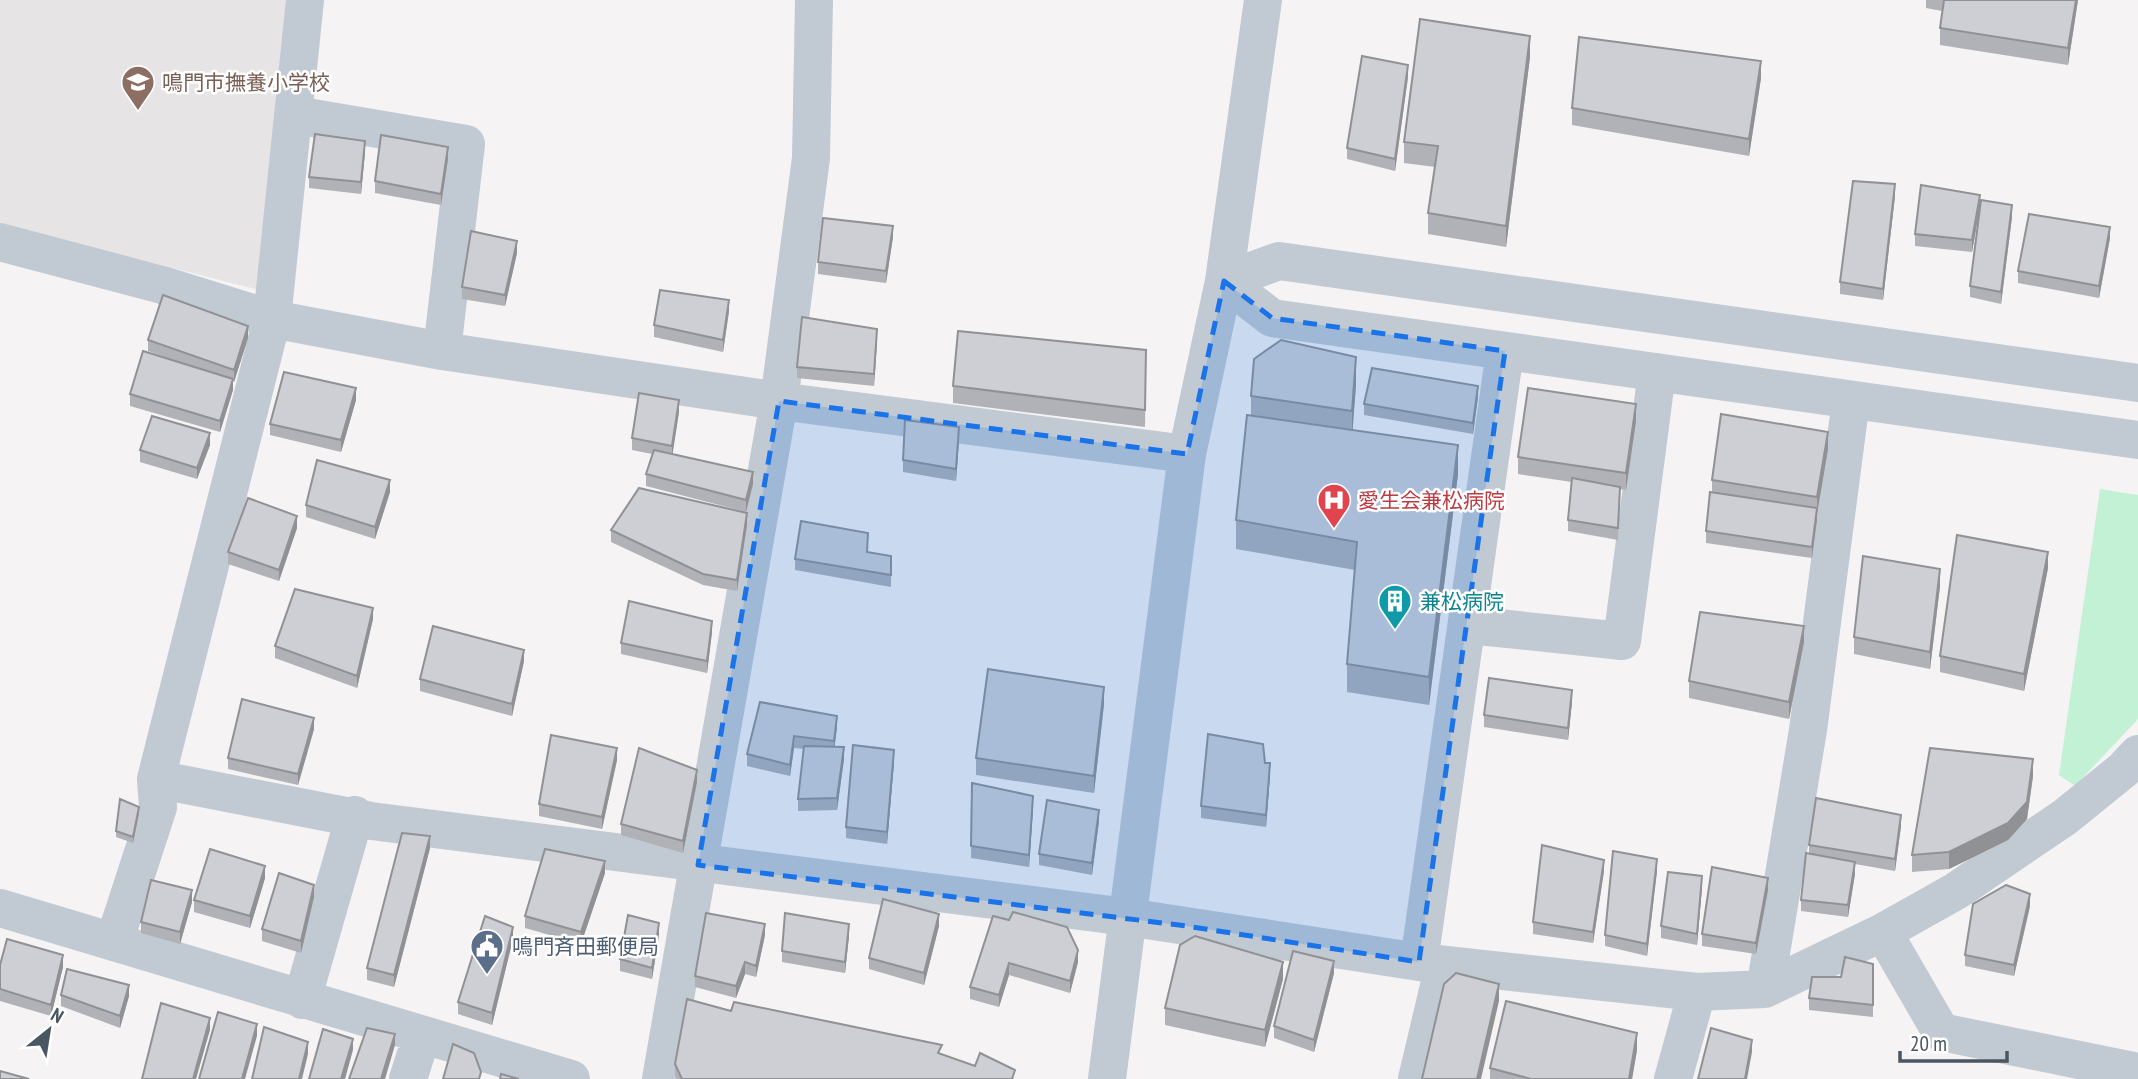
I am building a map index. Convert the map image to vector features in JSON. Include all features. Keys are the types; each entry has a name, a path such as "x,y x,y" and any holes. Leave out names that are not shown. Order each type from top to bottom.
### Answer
{"street":[{"path":"114,942 158,807 156,779 272,319 306,0"},
{"path":"661,1079 779,401 811,158 814,0"},
{"path":"1107,1079 1187,454 1223,281 1263,0"},
{"path":"295,115 466,144 442,351"},
{"path":"0,242 162,285 272,319 442,351 779,401 1187,454"},
{"path":"1223,281 1279,261 2138,383"},
{"path":"1223,281 1272,318 1851,400 2137,436"},
{"path":"1417,1079 1469,625 1505,351"},
{"path":"1469,625 1622,641 1657,372"},
{"path":"1765,989 1808,730 1851,400"},
{"path":"156,779 355,815 371,821 698,865 1127,917 1432,963 1697,992 1765,989 1883,932 1956,891 2065,817 2123,770 2138,754"},
{"path":"302,1000 355,815"},
{"path":"0,908 422,1035 499,1069 571,1079"},
{"path":"1883,932 1941,1032 2138,1072"},
{"path":"1673,1079 1697,992"},
{"path":"408,1079 422,1035"}],"highlighted area":[{"path":"1224,281 1272,318 1505,351 1419,962 1186,926 698,865 779,401 1187,454"}],"shaded area":[{"name":"鳴門市撫養小学校","path":"0,0 286,0 259,290 0,224"}],"green space":[{"path":"2100,489 2138,495 2138,719 2075,786 2059,775"}],"building":[{"path":"1944,0 2076,0 2068,48 1940,28"},
{"path":"1420,19 1530,36 1506,226 1428,213 1438,146 1404,142"},
{"path":"1579,37 1761,61 1749,139 1572,108"},
{"path":"1362,56 1408,65 1395,159 1347,148"},
{"path":"315,134 365,141 361,182 309,177"},
{"path":"381,135 448,147 441,194 375,181"},
{"path":"1853,181 1895,184 1883,289 1840,282"},
{"path":"1921,185 1980,195 1972,240 1915,234"},
{"path":"1981,200 2012,205 2001,292 1970,286"},
{"path":"2029,214 2110,227 2099,286 2018,271"},
{"path":"823,218 893,226 886,271 818,262"},
{"path":"471,231 517,241 505,295 462,287"},
{"path":"660,290 729,300 723,340 654,325"},
{"path":"163,295 248,326 234,370 148,340"},
{"path":"802,317 877,329 874,374 797,367"},
{"path":"958,331 1146,350 1145,410 953,386"},
{"path":"1281,340 1356,357 1352,411 1251,396 1254,359"},
{"path":"143,351 233,379 220,421 130,394"},
{"path":"1372,368 1478,386 1473,423 1364,404"},
{"path":"284,372 356,388 341,440 270,424"},
{"path":"1528,388 1636,404 1626,473 1518,457"},
{"path":"639,393 679,400 672,446 632,438"},
{"path":"1721,414 1828,432 1817,497 1712,480"},
{"name":"兼松病院","path":"1247,415 1458,445 1429,677 1347,664 1357,542 1236,520"},
{"path":"152,416 210,433 197,468 140,450"},
{"path":"905,420 959,427 956,469 903,460"},
{"path":"654,450 753,472 746,500 646,474"},
{"path":"317,460 390,480 375,527 306,505"},
{"path":"1572,478 1620,487 1618,528 1568,520"},
{"path":"639,488 747,513 737,580 703,574 611,530"},
{"path":"1710,492 1817,508 1812,547 1706,531"},
{"path":"248,498 297,516 279,570 228,552"},
{"path":"801,521 868,533 867,552 891,556 891,575 795,559"},
{"path":"1957,535 2048,552 2024,674 1940,656"},
{"path":"1863,556 1940,569 1930,652 1854,637"},
{"path":"295,589 373,608 357,676 275,646"},
{"path":"629,601 712,621 707,661 621,643"},
{"path":"1700,612 1804,626 1789,702 1689,681"},
{"path":"433,626 524,650 512,704 420,679"},
{"path":"988,669 1104,687 1094,776 976,758"},
{"path":"1489,678 1572,690 1568,728 1484,715"},
{"path":"242,699 314,718 298,774 228,758"},
{"path":"760,702 837,716 834,741 794,736 790,765 747,754"},
{"path":"1208,734 1263,744 1265,763 1270,763 1266,815 1201,806"},
{"path":"551,735 617,748 602,817 539,804"},
{"path":"853,745 894,750 887,832 846,827"},
{"path":"804,746 844,747 837,798 798,799"},
{"path":"639,748 697,770 683,841 621,824"},
{"path":"1930,748 2033,759 2027,802 2008,823 1949,852 1912,855"},
{"path":"972,783 1033,796 1029,855 971,846"},
{"path":"1816,798 1901,815 1895,859 1809,845"},
{"path":"120,799 139,807 133,837 116,831"},
{"path":"1047,800 1099,810 1092,863 1039,854"},
{"path":"402,833 430,836 394,975 367,968"},
{"path":"1542,845 1604,860 1593,932 1533,922"},
{"path":"210,849 265,866 250,916 194,900"},
{"path":"545,849 605,861 581,932 525,916"},
{"path":"1613,851 1657,859 1647,944 1605,935"},
{"path":"1806,853 1855,862 1848,905 1801,900"},
{"path":"1712,867 1768,878 1756,943 1702,934"},
{"path":"1668,872 1702,876 1697,934 1661,926"},
{"path":"279,873 314,885 301,941 262,929"},
{"path":"151,880 192,890 180,932 141,922"},
{"path":"2006,885 2030,894 2014,965 1965,955 1973,904"},
{"path":"883,899 939,914 924,973 869,958"},
{"path":"1013,912 1067,927 1078,950 1070,981 1009,963 999,995 970,987 993,916 1009,920"},
{"path":"706,913 765,924 756,966 745,962 736,986 695,976"},
{"path":"785,913 849,924 845,962 782,951"},
{"path":"628,915 659,923 652,968 620,959"},
{"name":"鳴門斉田郵便局","path":"485,916 513,927 492,1013 458,1002"},
{"path":"1195,936 1283,962 1265,1030 1165,1008 1180,945"},
{"path":"7,939 63,955 51,1005 0,989 0,965"},
{"path":"1293,951 1334,961 1314,1040 1274,1026"},
{"path":"1845,957 1873,964 1873,1005 1809,998 1812,977 1841,977"},
{"path":"67,969 129,985 120,1016 61,995"},
{"path":"1456,973 1499,984 1477,1079 1422,1079 1444,984"},
{"path":"687,999 731,1011 734,1002 942,1045 938,1053 975,1066 980,1053 1015,1070 1012,1079 682,1079 675,1064"},
{"path":"1506,1001 1637,1033 1629,1079 1531,1079 1490,1068"},
{"path":"161,1003 210,1018 193,1079 142,1079"},
{"path":"218,1012 257,1024 242,1079 199,1079"},
{"path":"264,1027 308,1042 299,1079 252,1079"},
{"path":"367,1028 395,1034 381,1079 349,1079"},
{"path":"1711,1028 1752,1040 1745,1079 1698,1079"},
{"path":"323,1029 353,1039 341,1079 309,1079"},
{"path":"453,1044 474,1053 481,1072 479,1079 443,1079"},
{"path":"0,1071 29,1079 0,1079"},
{"path":"501,1074 519,1079 500,1079"}],"place":[{"name":"鳴門市撫養小学校","path":"138,112"},
{"name":"愛生会兼松病院","path":"1334,530"},
{"name":"兼松病院","path":"1395,631"},
{"name":"鳴門斉田郵便局","path":"487,976"}]}
